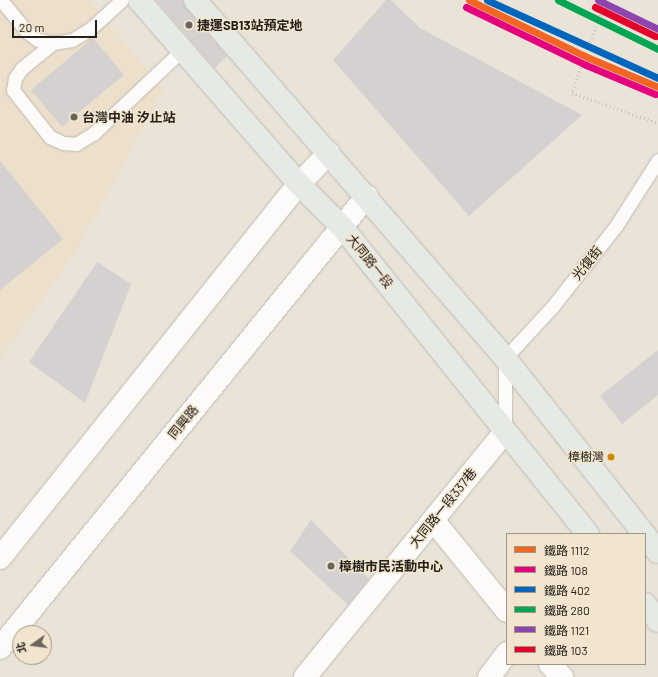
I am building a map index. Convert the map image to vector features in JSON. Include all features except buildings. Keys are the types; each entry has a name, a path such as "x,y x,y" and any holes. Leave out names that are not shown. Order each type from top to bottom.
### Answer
{"main road":[{"name":"大同路一段","path":"139,0 300,184 342,226 587,533"},
{"path":"195,0 367,196 505,358 642,533"},
{"path":"646,537 658,552"},
{"path":"646,605 658,620"}],"street":[{"path":"0,558 300,184 329,153"},
{"name":"同興路","path":"0,648 367,196"},
{"name":"大同路一段337巷","path":"305,677 505,432"},
{"path":"433,520 506,611"},
{"path":"489,677 506,654"},
{"path":"551,665 562,677"}],"lane":[{"path":"1,0 27,32 38,40 53,43 72,40 90,30 122,0"},
{"path":"53,43 22,68 15,78 13,90 50,137 63,143 76,144 94,133 182,50"},
{"name":"光復街","path":"505,358 553,306 616,226 658,160"},
{"path":"505,358 505,432"}],"path":[{"path":"606,0 572,93 658,123"}],"shaded area":[{"name":"台灣中油 汐止站","path":"0,0 90,0 163,90 81,243 0,361"}],"rail line":[{"name":"1112","path":"469,0 589,58 658,87"},
{"name":"402","path":"487,0 658,78"},
{"name":"280","path":"558,0 658,49"},
{"name":"1121","path":"598,0 658,29"},
{"name":"108","path":"466,7 586,65 655,94"},
{"name":"103","path":"595,7 655,36"}],"place":[{"name":"捷運SB13站預定地","path":"189,25"},
{"name":"台灣中油 汐止站","path":"74,117"},
{"name":"樟樹灣","path":"611,457"},
{"name":"樟樹市民活動中心","path":"331,566"}]}
